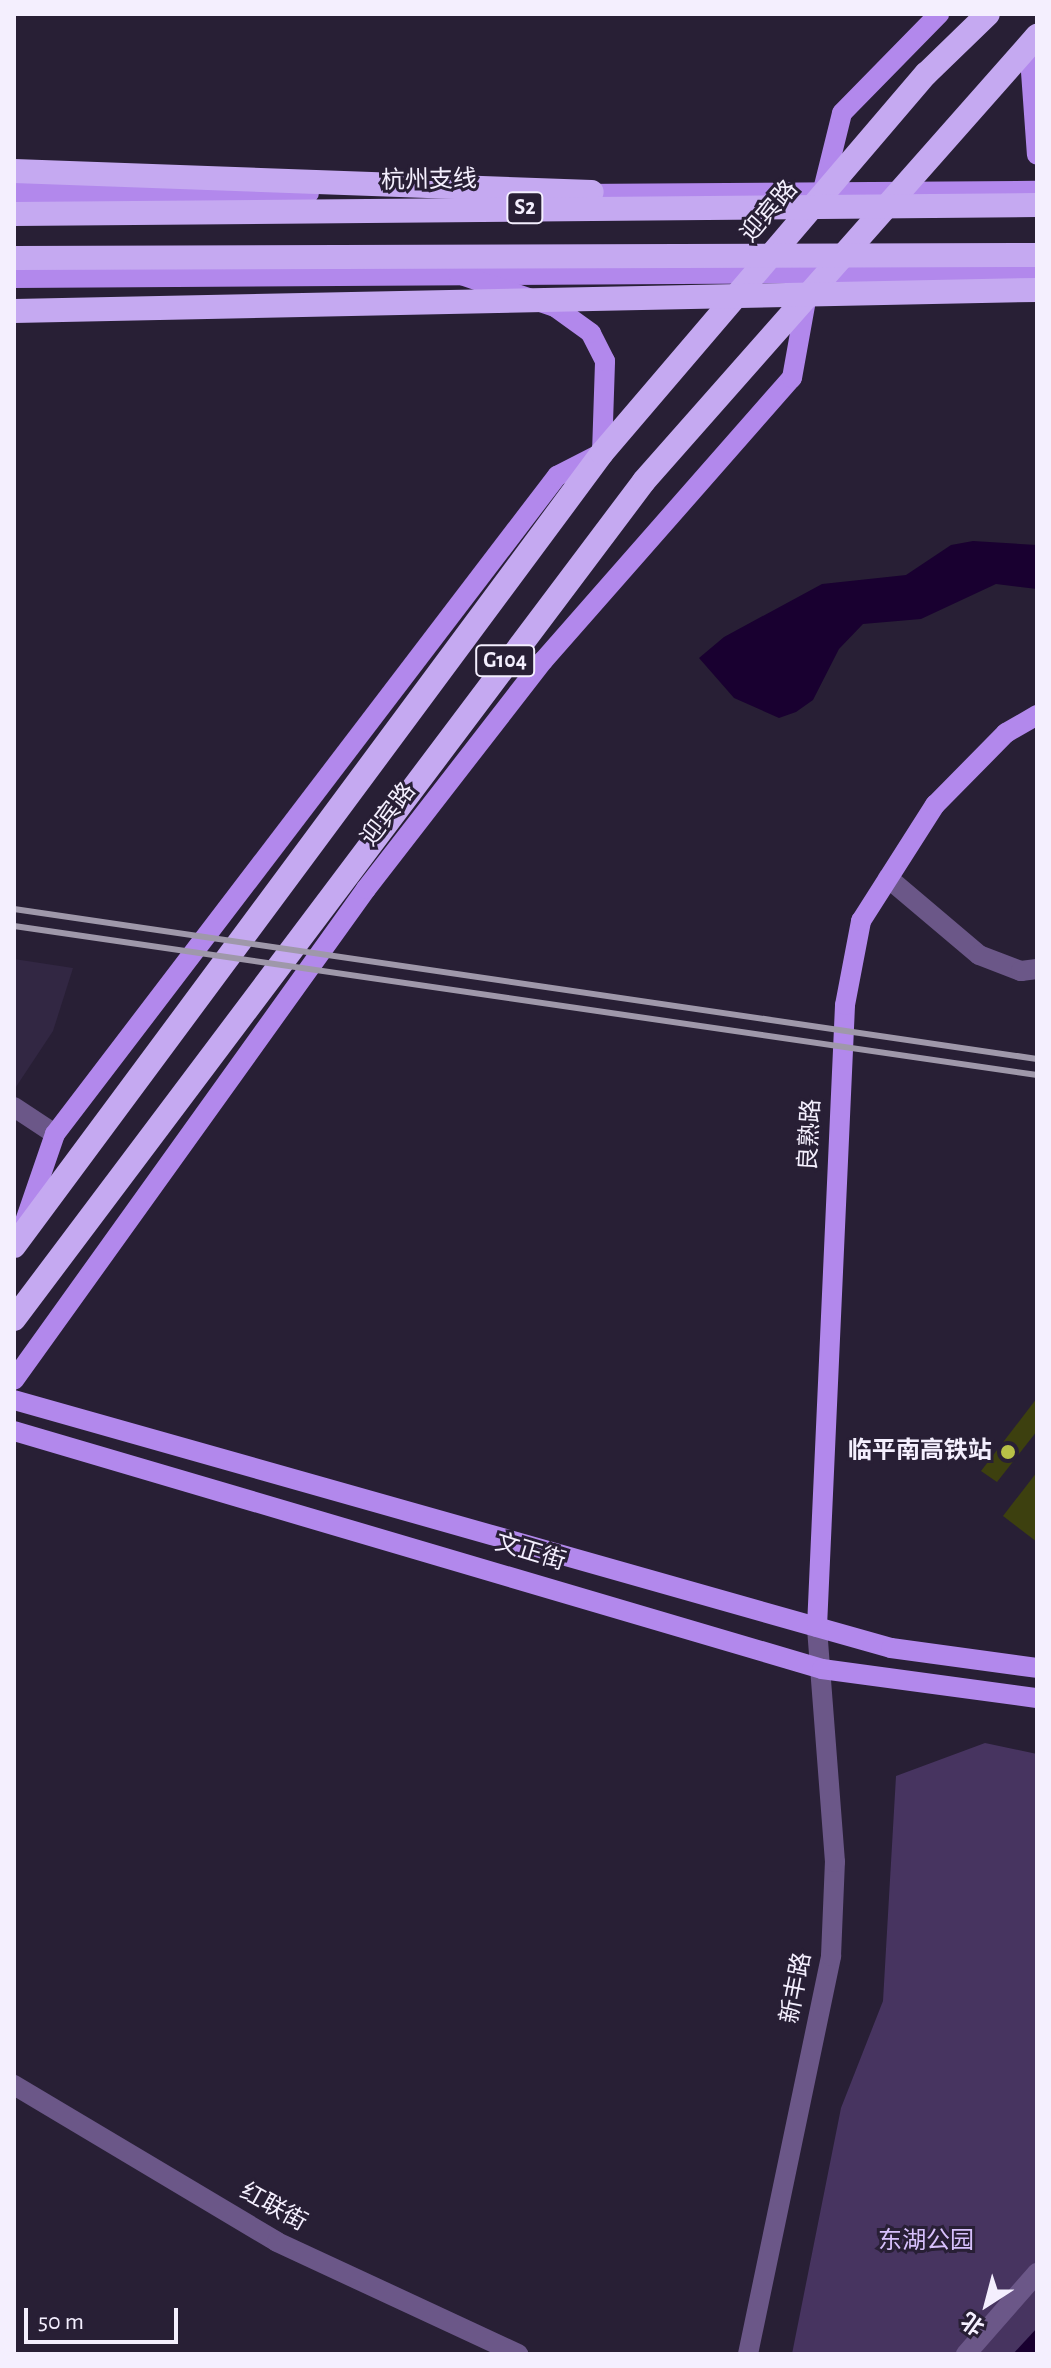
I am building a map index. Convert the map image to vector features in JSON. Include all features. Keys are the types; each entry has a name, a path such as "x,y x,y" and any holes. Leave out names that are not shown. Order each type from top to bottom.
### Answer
{"highway":[{"name":"迎宾路","path":"16,1242 602,453 822,194 988,14"},
{"name":"迎宾路","path":"14,1319 552,598 824,275 1034,40"},
{"path":"14,171 858,204"},
{"name":"杭州支线","path":"14,214 858,204 1037,205"},
{"name":"S2","path":"14,258 1037,255"},
{"path":"14,311 1037,290"}],"main road":[{"path":"822,194 842,113 939,14"},
{"path":"1034,40 1037,155"},
{"path":"14,192 822,194 1037,191"},
{"path":"14,278 755,271 824,275 1037,272"},
{"path":"458,274 555,307 591,333 605,361 602,453"},
{"name":"迎宾路","path":"14,1380 366,889 543,661 792,378 807,295"},
{"name":"迎宾路","path":"16,1242 55,1134 547,488 602,453"},
{"name":"良熟路","path":"817,1627 845,1005 861,921 935,805 1006,733 1037,715"},
{"name":"文正街","path":"14,1400 891,1648 1037,1668"},
{"name":"文正街","path":"14,1431 822,1669 1037,1698"}],"street":[{"path":"888,878 979,955 1021,971 1037,969"},
{"path":"14,1107 55,1134"},
{"name":"新丰路","path":"748,2354 831,1956 835,1862 817,1627"},
{"name":"红联街","path":"14,2085 277,2242 518,2354"},
{"path":"966,2354 1037,2273"}],"shaded area":[{"path":"973,541 1037,545 1037,589 996,584 921,619 863,624 839,649 813,700 796,712 779,718 734,698 699,658 724,637 822,584 906,575 951,545"},
{"path":"14,959 73,968 53,1031 14,1090"},
{"path":"1037,2328 1037,2354 1013,2354"}],"green space":[{"name":"东湖公园","path":"985,1743 1037,1754 1037,2354 792,2354 841,2108 883,2001 896,1776"}],"building":[{"name":"临平南高铁站","path":"1037,1398 1037,1431 997,1482 981,1471"},
{"name":"临平南高铁站","path":"1037,1472 1037,1542 1003,1516"}],"railway":[{"path":"14,909 1037,1059"},
{"path":"14,926 1037,1075"}],"place":[{"name":"临平南高铁站","path":"1008,1452"}]}
